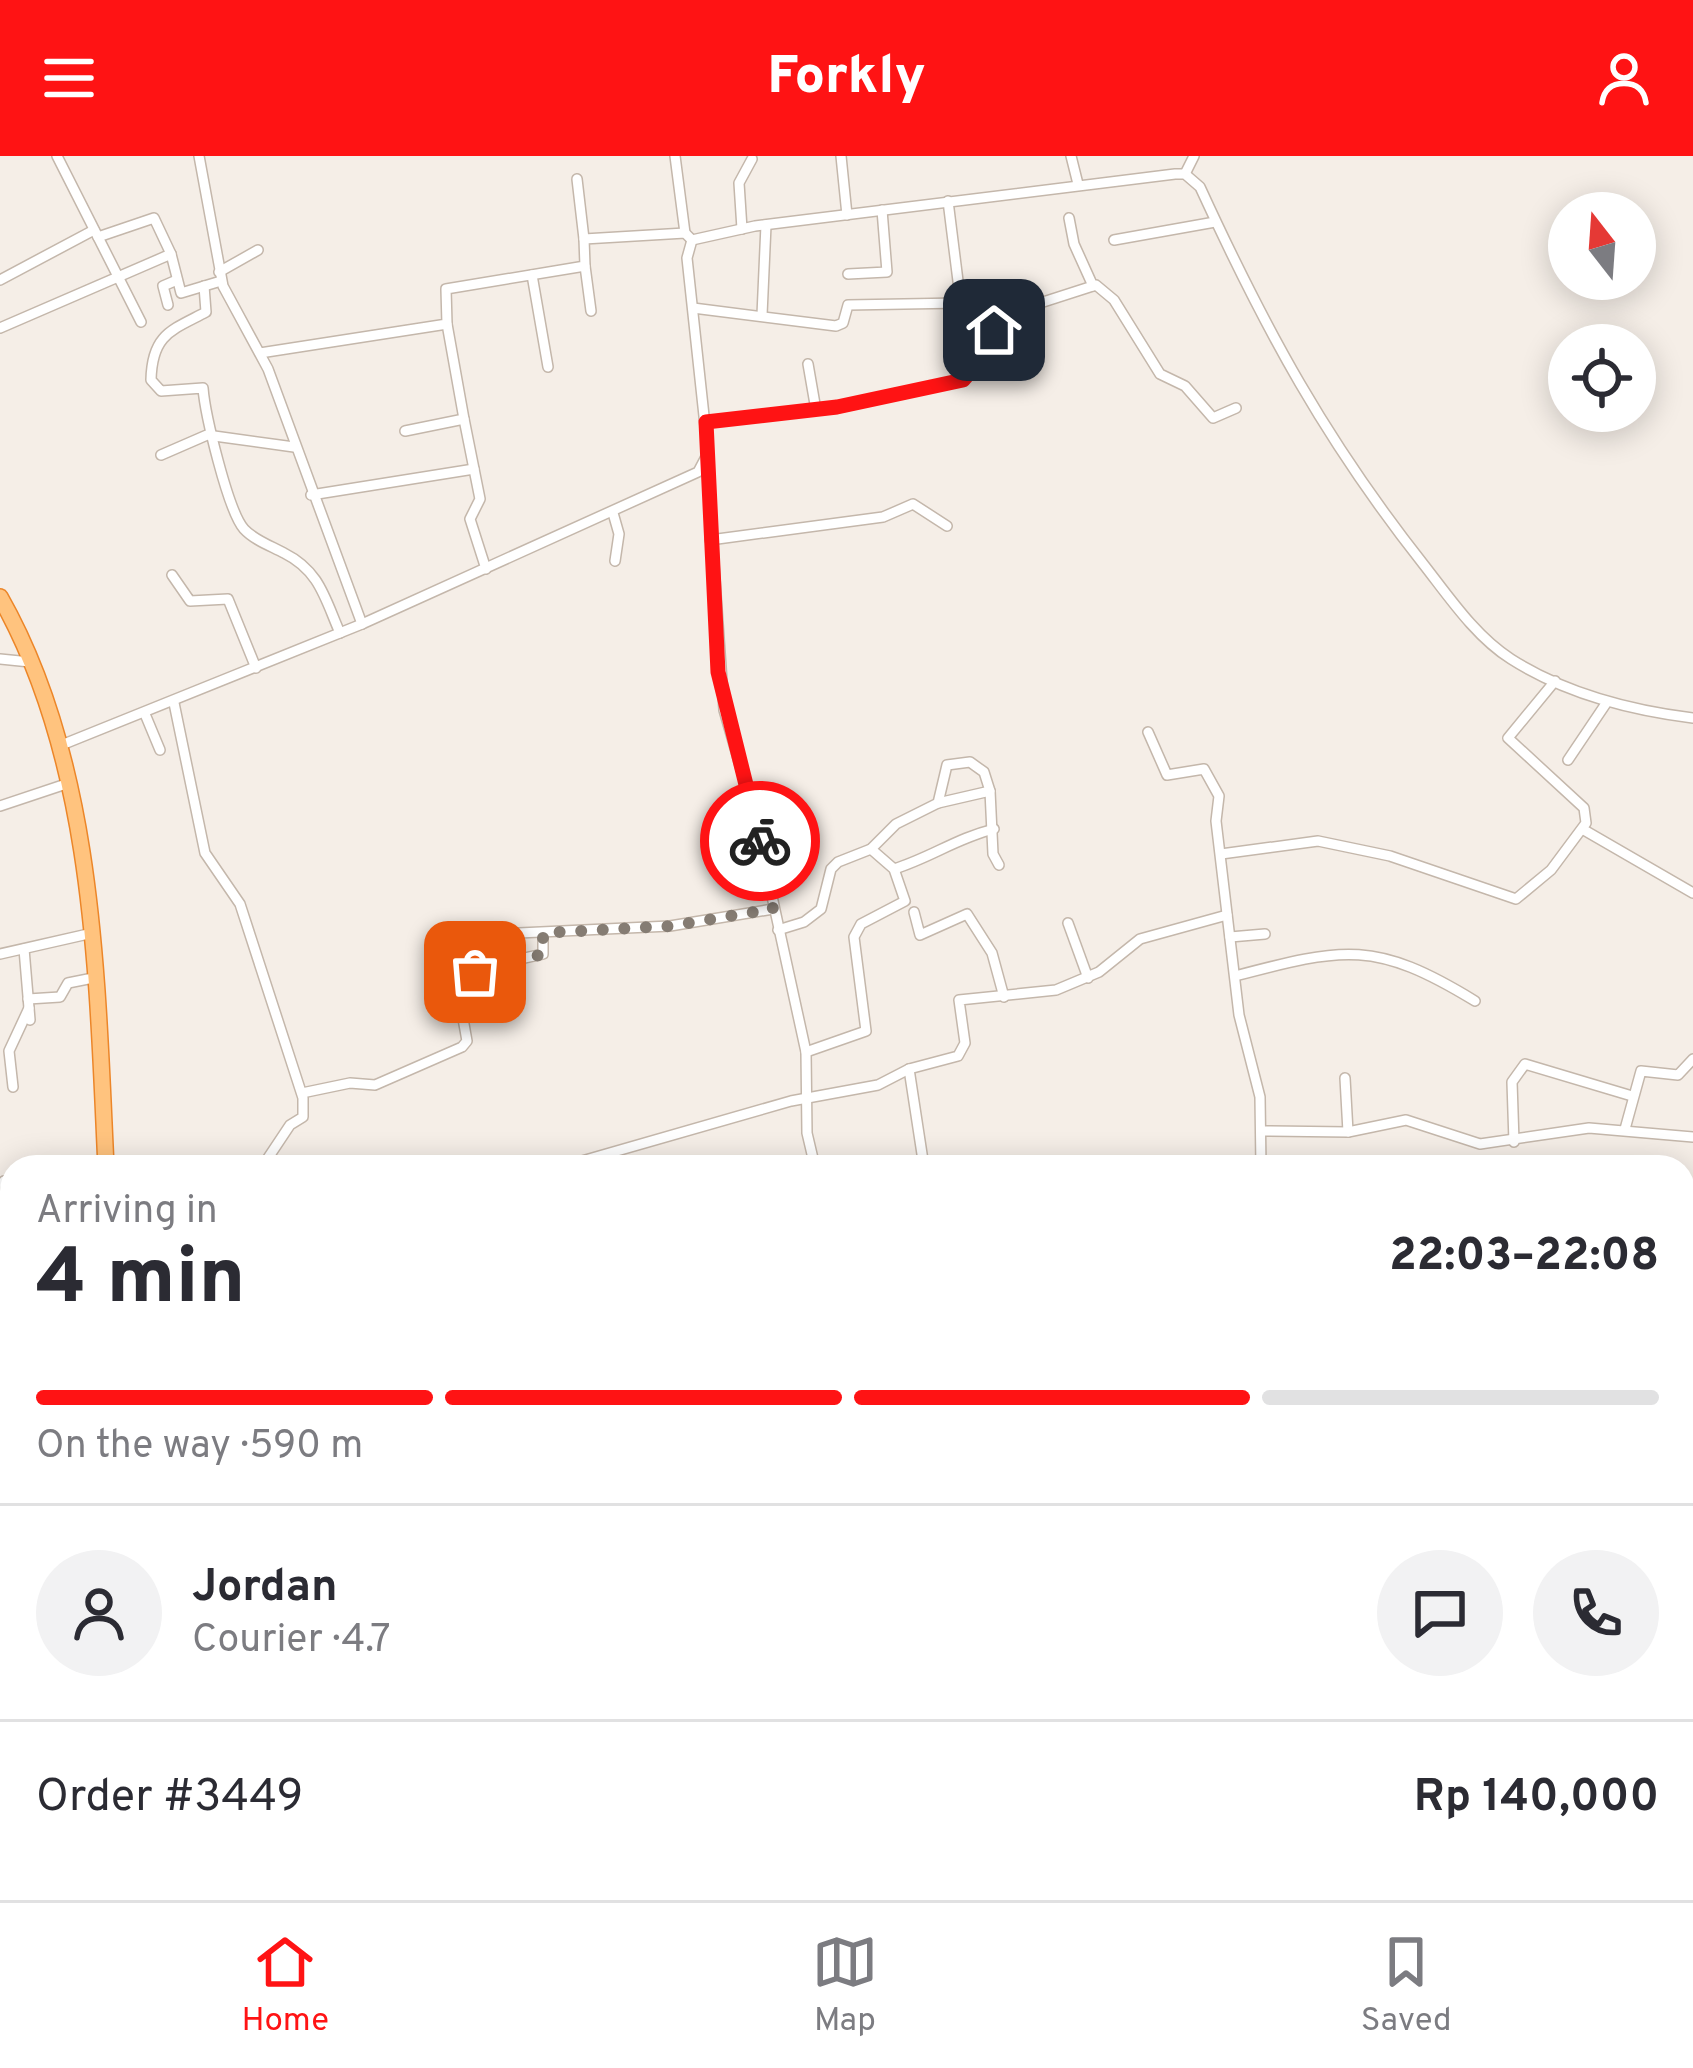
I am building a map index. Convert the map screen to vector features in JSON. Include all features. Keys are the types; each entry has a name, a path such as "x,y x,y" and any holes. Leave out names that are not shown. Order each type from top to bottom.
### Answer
{"highway":[{"path":"0,597 35,662 69,783 93,978 105,1155"}],"street":[{"path":"57,156 141,322"},
{"path":"199,156 220,276 260,353 362,624"},
{"path":"676,156 706,422 724,710 754,814 806,1052 807,1133 812,1155"},
{"path":"841,156 847,215"},
{"path":"1071,156 1078,184"},
{"path":"1185,174 1194,156"},
{"path":"742,229 739,182 752,159"},
{"path":"584,239 688,237 1185,174 1200,188 1270,338 1352,475 1472,623 1508,658 1555,681 1607,702 1693,718"},
{"path":"577,179 591,311"},
{"path":"706,422 816,410 963,380 969,373 948,201"},
{"path":"848,274 887,272 882,210"},
{"path":"0,280 96,233 154,218 171,254 181,293 204,286 259,250"},
{"path":"1069,218 1073,244 1093,286"},
{"path":"1114,240 1215,222"},
{"path":"762,316 766,225"},
{"path":"0,328 171,254"},
{"path":"486,569 470,519 479,504 447,324 446,289 585,266"},
{"path":"532,275 548,367"},
{"path":"168,305 163,286 177,280"},
{"path":"204,286 206,312 169,330 151,373 161,391 203,388 207,435 241,526 318,579 340,633"},
{"path":"965,337 997,328 1012,312 1102,286 1160,374 1185,386 1213,418 1237,408"},
{"path":"694,308 836,326 843,323 848,305 960,303"},
{"path":"260,353 447,324"},
{"path":"808,364 816,410"},
{"path":"405,431 464,419"},
{"path":"160,455 207,435 294,447"},
{"path":"58,746 362,624 688,479 707,462"},
{"path":"311,495 474,469"},
{"path":"710,540 883,517 913,504 947,526"},
{"path":"613,513 619,534 615,560"},
{"path":"172,575 190,601 228,599 256,668"},
{"path":"0,659 35,662"},
{"path":"1221,854 1318,842 1390,856 1508,900 1551,870 1585,830 1584,808 1508,736 1555,681"},
{"path":"1568,760 1607,702"},
{"path":"174,703 205,853 240,904 302,1093 304,1116 290,1125 270,1155"},
{"path":"145,714 160,750"},
{"path":"1148,732 1167,776 1208,772 1219,796 1227,915 1239,1015 1257,1077 1261,1155"},
{"path":"938,803 944,771 953,761 965,760 980,769 990,791 993,854 999,865"},
{"path":"0,806 69,783"},
{"path":"778,930 805,922 821,909 831,869 871,849 896,824 938,803 990,791"},
{"path":"894,869 927,859 949,841 994,829"},
{"path":"1585,830 1693,893"},
{"path":"806,1052 866,1031 854,937 861,925 905,901 894,869 871,849"},
{"path":"496,934 670,926 773,909"},
{"path":"914,912 920,935 968,914 989,947 1004,997"},
{"path":"603,1155 810,1096 878,1085 909,1069 962,1054 957,1002 1045,992 1088,978 1129,944 1227,915"},
{"path":"1068,923 1088,978"},
{"path":"302,1093 350,1083 376,1085 462,1047 467,1041 459,996 465,980 494,965 543,954 543,933"},
{"path":"0,954 88,934"},
{"path":"1230,938 1265,934"},
{"path":"13,1087 9,1051 29,1009 24,949"},
{"path":"1235,976 1350,952 1418,966 1475,1001"},
{"path":"29,1009 60,997 72,981 93,978"},
{"path":"1625,1129 1643,1070 1675,1076 1693,1060"},
{"path":"1514,1142 1512,1082 1525,1064 1632,1096"},
{"path":"909,1069 922,1155"},
{"path":"1345,1078 1348,1132"},
{"path":"1262,1131 1348,1132 1406,1120 1471,1142 1514,1142 1589,1128 1693,1137"}],"way so far":[{"path":"475,972 543,954 543,933 670,926 773,909 760,841"}],"route":[{"path":"760,841 718,672 706,422 837,407 963,380 969,373 965,337 994,330"}]}
